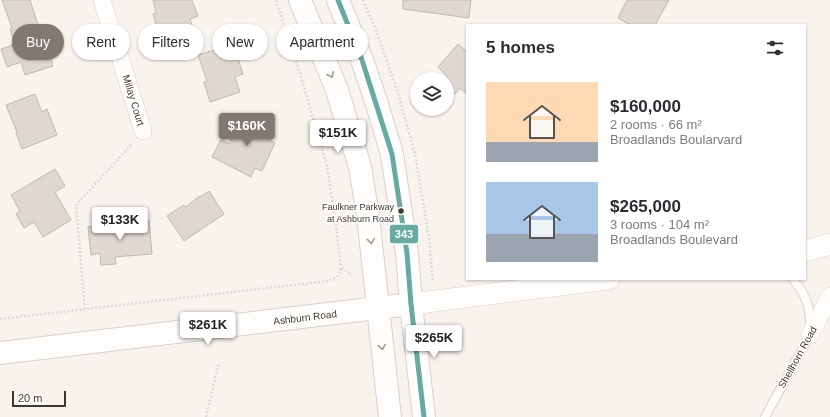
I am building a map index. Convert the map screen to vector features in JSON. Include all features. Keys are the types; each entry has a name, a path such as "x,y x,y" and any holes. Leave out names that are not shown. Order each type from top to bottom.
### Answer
{"main road":[{"path":"300,0 337,90 360,167 368,216 390,417"},
{"path":"338,0 374,94 392,154 407,253 411,304 424,417"},
{"name":"Ashburn Road","path":"0,353 411,304"}],"street":[{"name":"Millay Court","path":"102,0 143,131"},
{"path":"806,251 830,244"},
{"name":"Ashburn Road","path":"411,304 601,280"},
{"name":"Shellhorn Road","path":"810,335 830,296"}],"lane":[{"path":"794,280 803,291 809,306 810,335"},
{"name":"Shellhorn Road","path":"764,417 810,335"}],"path":[{"path":"0,319 328,281 336,278 340,274 341,267 335,217 327,166 301,77 276,0"},
{"path":"85,309 76,205 143,131"},
{"path":"341,267 352,276"},
{"path":"206,417 219,362"}],"building":[{"path":"2,0 30,0 38,24 12,24 12,28"},
{"path":"153,0 192,0 198,16 190,19 192,24 156,24 153,14 156,13"},
{"path":"403,0 471,0 469,18 403,9"},
{"path":"627,0 669,0 656,24 628,24 618,18"},
{"path":"458,44 466,51 466,93 460,88 455,94 454,93 454,72 443,72 438,67"},
{"path":"12,45 12,60 51,60 53,66 25,75 21,62 7,67 1,49"},
{"path":"212,51 212,60 238,60 243,74 235,77 240,92 210,102 204,82 207,81 200,60 204,60 204,53"},
{"path":"35,94 42,112 47,109 57,135 22,149 6,105"},
{"path":"245,115 273,130 268,139 275,143 262,171 255,168 251,177 212,157 221,140 229,144"},
{"path":"55,169 65,186 55,192 71,220 43,237 34,222 24,228 16,214 20,211 11,195"},
{"path":"209,191 224,214 184,241 167,216 184,205 186,207 199,196 200,197"},
{"path":"149,220 152,254 115,257 116,264 101,265 100,253 91,255 88,227"}],"transit line":[{"name":"343","path":"338,0 362,60 392,154 407,253 411,304 424,417"}],"place":[{"name":"Faulkner Parkway at Ashburn Road","path":"401,211"}]}
